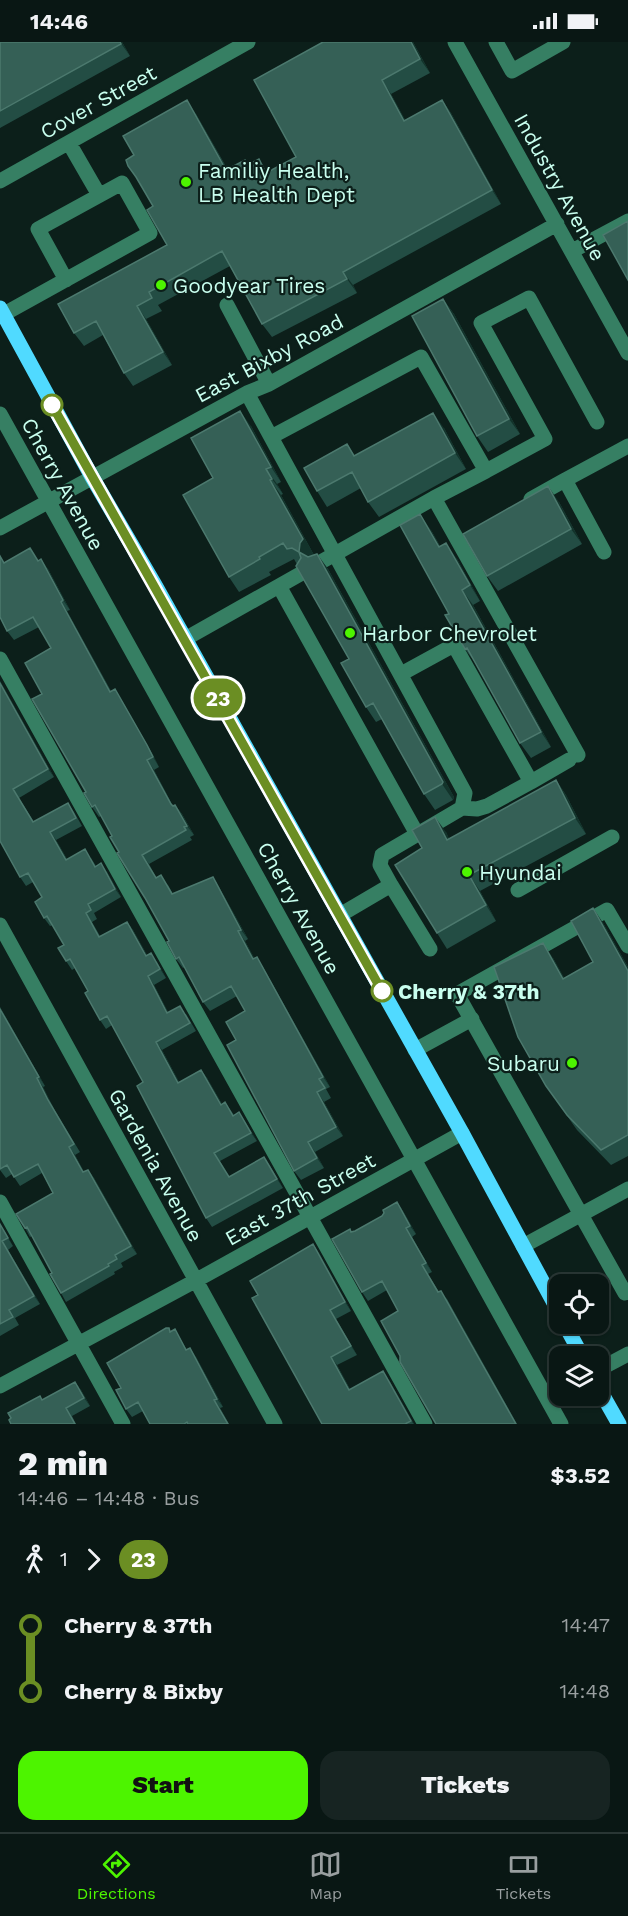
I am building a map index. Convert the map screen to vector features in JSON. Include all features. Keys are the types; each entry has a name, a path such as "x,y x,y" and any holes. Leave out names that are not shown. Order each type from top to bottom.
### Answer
{"main road":[{"name":"Cherry Avenue","path":"2,311 92,477 462,1133 549,1294"},
{"path":"609,1406 619,1424"}],"street":[{"name":"Cover Street","path":"0,181 249,42"},
{"name":"Industry Avenue","path":"455,42 627,347"},
{"path":"465,42 480,87"},
{"path":"496,42 512,71 563,42"},
{"path":"69,143 99,195"},
{"path":"2,311 66,280 150,233 122,183 38,229 66,280"},
{"path":"572,251 628,221"},
{"name":"East Bixby Road","path":"0,528 247,393 269,384 557,224"},
{"path":"319,563 545,439 481,322 529,298 597,422"},
{"path":"227,304 269,384"},
{"path":"272,437 421,357 486,471"},
{"path":"247,393 465,793 462,808"},
{"name":"Cherry Avenue","path":"0,414 416,1159 561,1424"},
{"path":"516,507 628,446"},
{"path":"565,480 604,552"},
{"path":"430,949 380,865 382,855 462,808 477,809 487,806 574,758 462,536 434,498"},
{"path":"185,639 302,573"},
{"path":"279,586 417,834"},
{"path":"401,674 454,645 531,782"},
{"path":"0,659 425,1424"},
{"path":"518,890 612,837"},
{"path":"340,915 391,885"},
{"path":"628,946 607,910 457,994 625,1293 628,1292"},
{"name":"Gardenia Avenue","path":"0,925 275,1424"},
{"path":"415,1050 472,1020"},
{"name":"East 37th Street","path":"0,1386 462,1133"},
{"path":"523,1246 628,1189"},
{"path":"0,1202 123,1424"},
{"path":"609,1364 628,1354"}],"building":[{"path":"0,42 120,42 121,44 0,111"},
{"path":"323,42 411,42 420,59 382,80 404,121 442,100 492,190 343,272 347,279 262,324 222,251 149,292 152,298 137,306 163,352 124,373 96,321 74,333 58,304 167,245 147,210 153,206 128,166 126,160 134,155 123,136 187,100 226,170 245,160 247,165 259,159 266,173 296,157 254,80"},
{"path":"628,221 628,280 603,235"},
{"path":"443,299 509,419 477,436 412,316"},
{"path":"240,411 271,467 266,469 272,479 270,480 303,539 299,552 292,548 287,549 283,543 229,577 183,495 213,478 191,438"},
{"path":"433,413 455,453 368,502 352,472 317,491 304,468 347,444 354,456"},
{"path":"548,486 571,529 487,576 463,534"},
{"path":"420,514 439,547 446,543 470,585 462,590 541,732 520,743 467,648 465,649 445,615 449,614 400,525"},
{"path":"30,548 38,561 41,559 63,600 61,602 110,692 115,689 147,745 153,757 147,760 171,804 175,805 187,826 184,827 186,830 142,855 156,878 161,875 172,894 213,877 241,930 238,931 253,959 257,957 323,1077 319,1079 325,1088 317,1092 336,1127 308,1142 317,1158 294,1171 227,1045 236,1040 226,1022 245,1011 231,986 203,1002 179,957 176,959 167,942 169,941 117,853 119,852 110,837 112,836 95,805 92,807 84,793 86,792 32,699 42,694 25,663 51,648 33,617 7,631 0,617 0,556 4,563"},
{"path":"299,552 308,557 317,554 443,782 442,784 424,794 373,703 366,707 341,663 349,659 296,566 301,558"},
{"path":"0,683 48,769 13,789 33,822 68,803 76,818 50,832 66,860 85,849 95,867 101,863 115,889 88,904 91,910 86,913 99,937 127,922 146,956 151,953 160,969 148,976 167,1013 180,1006 190,1023 156,1042 178,1083 201,1070 221,1105 225,1102 233,1116 239,1112 251,1133 214,1153 229,1177 264,1157 277,1179 206,1218 137,1086 143,1082 107,1016 100,1020 85,993 88,991 70,959 66,961 58,948 64,945 47,916 44,918 35,902 42,897 28,873 20,877 0,841"},
{"name":"Hyundai","path":"556,780 575,818 469,875 486,905 437,933 395,865 422,848 412,830 435,817 447,840"},
{"name":"Subaru","path":"593,908 628,971 628,1135 601,1150 567,1115 546,1086 518,1037 494,967 543,943 563,979 593,962 571,921"},
{"path":"0,1009 74,1144 69,1147 83,1172 88,1170 131,1246 115,1255 117,1259 108,1264 109,1266 61,1293 27,1227 25,1228 16,1214 53,1193 38,1164 14,1177 7,1165 0,1169"},
{"path":"397,1202 410,1226 406,1228 426,1263 422,1265 438,1292 441,1291 516,1424 436,1424 400,1362 400,1356 381,1321 398,1311 382,1281 362,1292 332,1239 350,1229 351,1232 355,1231 382,1216 383,1210"},
{"path":"0,1224 8,1238 2,1241 34,1296 9,1310 13,1317 0,1324"},
{"path":"313,1244 345,1302 330,1310 351,1346 331,1357 349,1390 383,1371 411,1421 405,1424 322,1424 252,1298 258,1295 250,1281"},
{"path":"169,1328 170,1332 175,1329 186,1350 190,1348 228,1424 188,1424 187,1422 184,1424 150,1424 138,1402 126,1409 116,1390 121,1388 107,1363"},
{"path":"75,1382 84,1398 66,1408 75,1424 11,1424 8,1413 40,1396 42,1400"}],"bus line":[{"name":"23","path":"52,405 382,991"}],"place":[{"name":"Familiy Health, LB Health Dept","path":"186,182"},
{"name":"Goodyear Tires","path":"161,285"},
{"name":"Harbor Chevrolet","path":"350,633"},
{"name":"Hyundai","path":"467,872"},
{"name":"Cherry & 37th","path":"382,991"},
{"name":"Subaru","path":"572,1063"}]}
